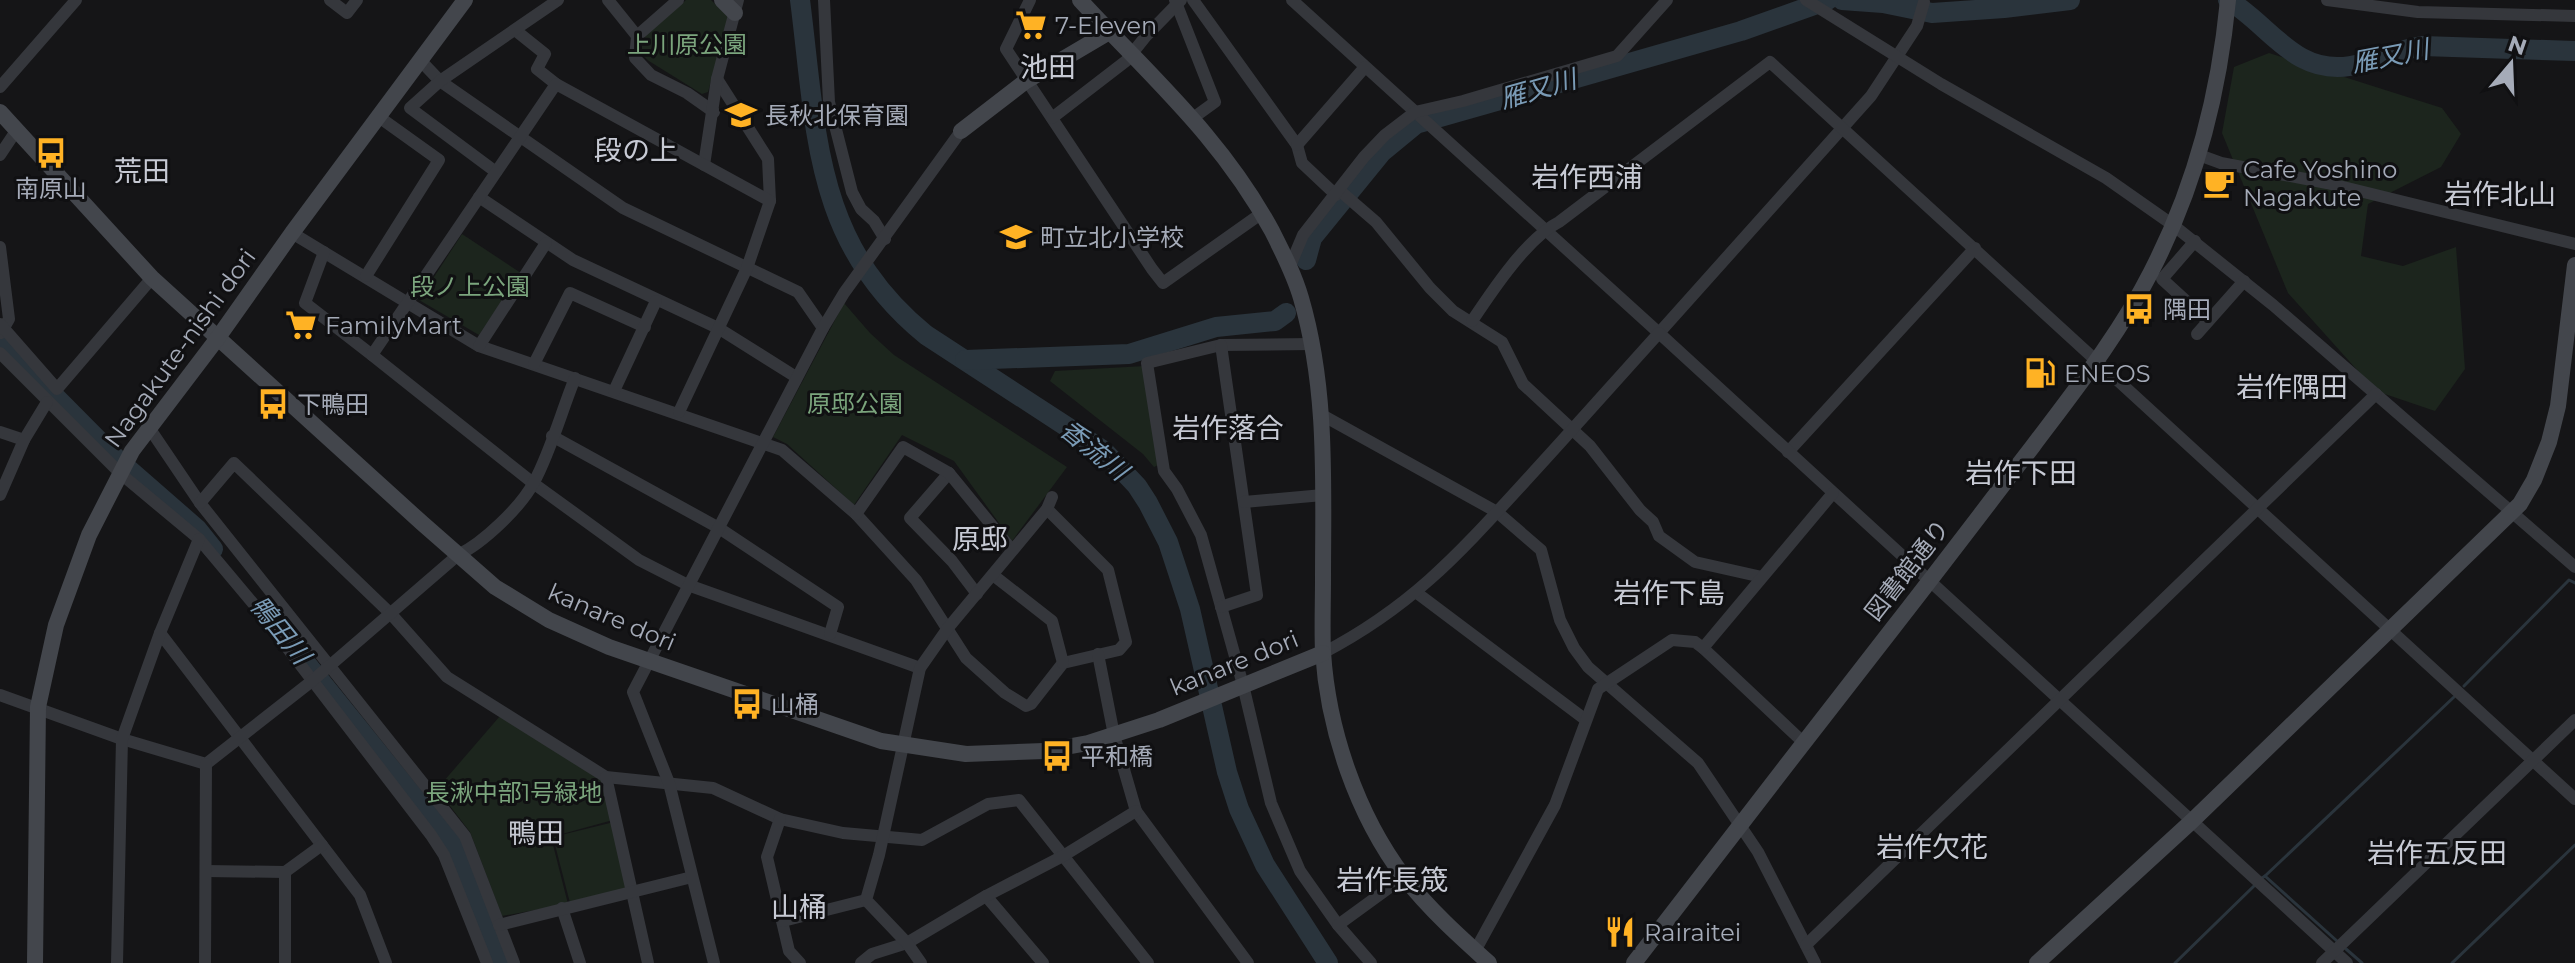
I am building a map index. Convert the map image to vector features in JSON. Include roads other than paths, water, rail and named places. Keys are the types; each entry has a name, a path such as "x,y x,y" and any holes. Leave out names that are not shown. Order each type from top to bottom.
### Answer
{"street":[{"path":"0,87 76,0"},
{"path":"330,0 347,13 357,0"},
{"name":"Nagakute-nishi dori","path":"35,963 38,707 56,625 89,535 132,451 465,0"},
{"path":"496,172 410,108 440,81 558,0"},
{"path":"608,0 637,36"},
{"path":"678,0 637,36 635,58 651,75 687,93 714,112"},
{"path":"704,165 717,79 736,6 722,0"},
{"path":"824,0 829,102 852,192 861,209 874,221 881,243"},
{"path":"1030,0 1006,49 1163,283 1262,213"},
{"path":"1080,0 1193,118 1236,171 1290,266 1301,296 1312,344 1322,415 1323,653 1342,751 1371,822 1404,877 1438,915 1489,963"},
{"path":"1193,0 1297,145 1302,163 1376,222 1453,311 1502,342 1523,384 1590,446 1653,522 1659,536 1695,562 1762,577"},
{"path":"1292,0 2347,963"},
{"path":"1290,266 1303,235 1364,157 1385,135 1416,112 1617,56 1667,0"},
{"path":"2327,0 2418,12 2575,16"},
{"path":"1323,653 1363,632 1417,593 1464,549 1843,128 1898,58 1919,18 1923,1"},
{"path":"1052,118 1126,61 1177,2 1215,102 1193,118"},
{"path":"1811,3 1898,58 2106,178 2195,241 2575,567"},
{"name":"図書館通り","path":"1634,963 2098,360 2127,315 2173,225 2199,155 2214,98 2227,6"},
{"path":"515,30 545,54 537,69 556,84 770,201"},
{"path":"714,963 669,783 633,692 823,328 940,156 961,131 1026,81 1109,32"},
{"path":"420,60 440,81 623,208 798,292 823,328"},
{"path":"1472,321 1492,291 1544,229 1559,222 1770,62 2575,799"},
{"path":"1297,145 1365,67"},
{"path":"679,412 747,268 770,201 768,159 717,79"},
{"path":"372,355 556,84"},
{"name":"kanare dori","path":"0,112 152,278 495,587 549,620 648,661 881,741 966,754 1004,754 1044,751 1114,735 1323,653"},
{"path":"366,276 439,160 379,117"},
{"path":"0,155 16,131"},
{"path":"2199,155 2221,163 2430,207 2575,244"},
{"path":"479,197 573,260 718,328 796,377"},
{"path":"292,233 479,346 764,441 782,450 856,514 916,580 948,628 966,658 1005,693 1026,706 1031,704 1063,663 1119,650 1126,642 1108,570 1050,503 948,628 920,668 866,900"},
{"path":"2195,241 2162,279 2208,321"},
{"path":"479,346 546,243"},
{"path":"0,247 9,319 1,329 57,389 152,278"},
{"path":"1788,452 1975,248"},
{"path":"324,252 305,303 533,483 639,560 688,585 920,668"},
{"path":"2037,963 2192,821 2520,504 2534,480 2549,442 2558,406 2575,265"},
{"path":"2197,334 2244,281"},
{"path":"534,364 570,293 645,327"},
{"path":"614,391 656,301"},
{"path":"1312,344 1221,345 1147,363 1164,471 1201,535 1271,803 1300,871 1338,925 1371,963"},
{"path":"1221,345 1257,595 1221,607"},
{"path":"0,353 121,474 199,539 256,607 444,855 487,963"},
{"path":"206,764 312,681 458,555 473,547 515,506 533,483 575,378"},
{"path":"1806,945 2376,394"},
{"path":"0,495 24,440 47,402"},
{"path":"1322,415 1497,512 1541,550 1560,620 1588,667 1698,763 1758,852 1815,963"},
{"path":"150,429 200,503 465,836 514,963"},
{"path":"0,432 24,440"},
{"path":"552,436 719,528 838,607 830,634"},
{"path":"856,514 903,447 949,473 1012,550"},
{"path":"200,503 234,463 391,614 447,677 606,777 713,788 780,819 843,833 922,840 988,804 1019,800 1148,963"},
{"path":"949,473 910,518 952,561 977,594"},
{"path":"1703,648 1833,493"},
{"path":"1244,502 1323,495"},
{"path":"117,963 122,739 160,633 199,539"},
{"path":"993,575 1052,621 1063,663"},
{"path":"1417,593 1586,720"},
{"path":"160,633 360,895 386,963"},
{"path":"1475,951 1555,805 1598,689 1672,640 1695,642 1703,648 1803,742"},
{"path":"1098,654 1114,735 1136,811 1248,963"},
{"path":"0,695 122,739 206,764"},
{"path":"2322,963 2575,720"},
{"path":"205,963 206,764"},
{"path":"606,777 648,963"},
{"path":"861,963 872,954 907,943 986,896 1063,856 1136,811"},
{"path":"780,819 767,857 789,951 800,963"},
{"path":"206,871 285,872 322,845"},
{"path":"285,872 285,963"},
{"path":"499,925 692,877"},
{"path":"1338,925 1404,877"},
{"path":"986,896 1043,963"},
{"path":"783,921 866,900"},
{"path":"866,900 907,943 921,963"},
{"path":"562,908 580,963"}],"waterway":[{"name":"香流川","path":"800,0 811,95 827,182 841,223 861,262 889,300 926,335 1104,451 1137,486 1168,542 1190,609 1227,772 1239,809 1265,865 1328,963"},
{"name":"雁又川","path":"1306,260 1312,238 1382,152 1416,124 1741,31 1828,0"},
{"name":"雁又川","path":"1842,0 1883,3 1932,13 2070,0"},
{"name":"雁又川","path":"2228,0 2298,56 2330,67 2359,64 2423,46 2574,51"},
{"name":"雁又川","path":"965,360 1129,354 1216,327 1275,321 1286,313"},
{"name":"鴨田川","path":"0,341 118,460 197,529 213,549"},
{"path":"2464,686 2569,580 2575,583"},
{"name":"鴨田川","path":"289,642 452,844 501,963"},
{"path":"2265,876 2454,697"},
{"path":"2452,963 2575,845"},
{"path":"2262,878 2265,876 2337,941"},
{"path":"2175,963 2254,886"},
{"path":"2346,949 2362,963"}],"place":[{"name":"7-Eleven","path":"1031,25"},
{"name":"長秋北保育園","path":"741,115"},
{"name":"南原山","path":"51,153"},
{"name":"Cafe Yoshino Nagakute","path":"2219,183"},
{"name":"町立北小学校","path":"1016,237"},
{"name":"隅田","path":"2139,309"},
{"name":"FamilyMart","path":"301,325"},
{"name":"ENEOS","path":"2040,373"},
{"name":"下鴨田","path":"273,404"},
{"name":"山桶","path":"747,704"},
{"name":"平和橋","path":"1057,756"},
{"name":"Rairaitei","path":"1620,932"}],"district":[{"name":"池田","path":"1048,67"},
{"name":"段の上","path":"636,150"},
{"name":"荒田","path":"142,171"},
{"name":"岩作西浦","path":"1587,177"},
{"name":"岩作北山","path":"2500,194"},
{"name":"岩作隅田","path":"2292,387"},
{"name":"岩作落合","path":"1228,428"},
{"name":"岩作下田","path":"2021,473"},
{"name":"原邸","path":"980,539"},
{"name":"岩作下島","path":"1669,593"},
{"name":"鴨田","path":"536,833"},
{"name":"岩作欠花","path":"1932,847"},
{"name":"岩作五反田","path":"2437,853"},
{"name":"岩作長筬","path":"1392,880"},
{"name":"山桶","path":"799,907"}],"park label":[{"name":"上川原公園","path":"687,44"},
{"name":"段ノ上公園","path":"470,286"},
{"name":"原邸公園","path":"855,403"},
{"name":"長湫中部1号緑地","path":"514,792"}]}
